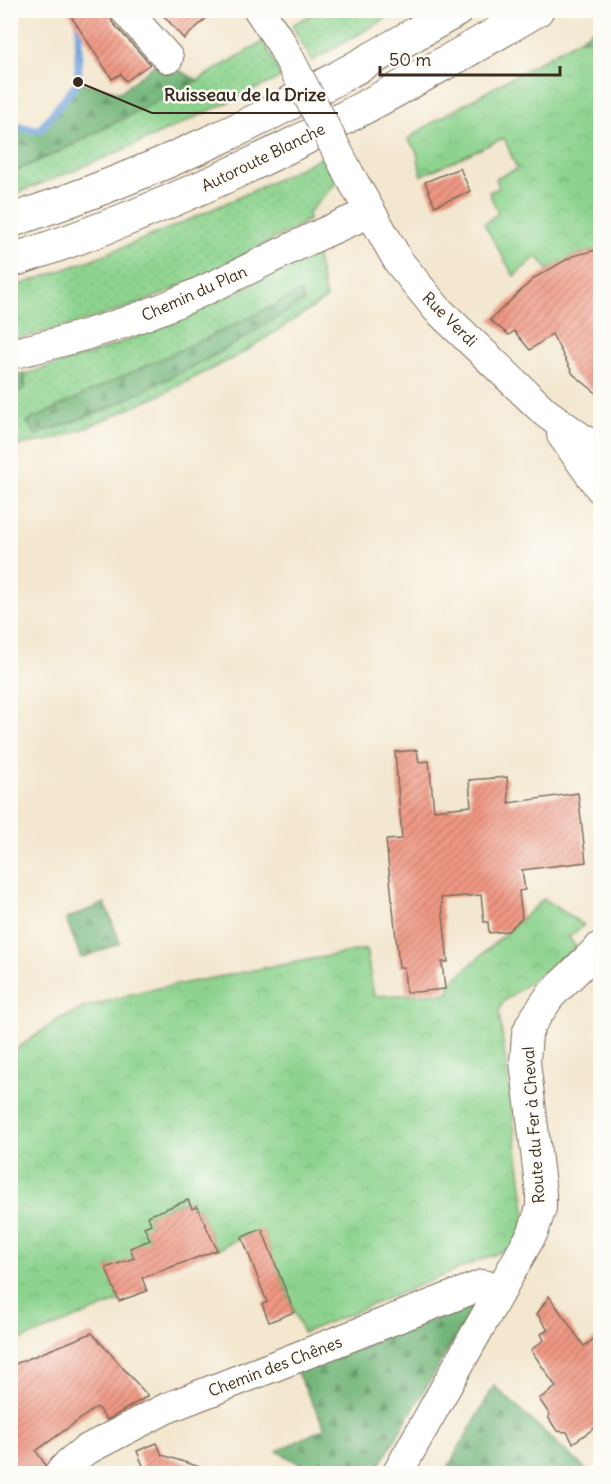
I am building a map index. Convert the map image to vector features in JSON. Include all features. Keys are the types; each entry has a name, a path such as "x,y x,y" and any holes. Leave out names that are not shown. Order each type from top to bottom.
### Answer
{"highway":[{"path":"10,221 135,175 216,140 343,75 457,10"},
{"name":"Autoroute Blanche","path":"10,261 67,243 145,213 241,170 369,105 537,10"}],"street":[{"path":"125,10 168,58"},
{"name":"Rue Verdi","path":"259,10 281,43 350,176 399,262 437,309 546,413 600,452"},
{"name":"Chemin du Plan","path":"10,354 85,335 165,308 330,228 370,213"},
{"name":"Rue Verdi","path":"546,413 600,488"},
{"name":"Route du Fer à Cheval","path":"397,1473 533,1233 541,1208 541,1176 525,1062 528,1034 531,1024 550,996 600,947"},
{"name":"Chemin des Chênes","path":"59,1473 84,1451 166,1408 482,1285 502,1288"}],"green space":[{"path":"318,11 399,11 312,61 292,25"},
{"path":"600,25 600,39 579,39"},
{"path":"579,39 600,39 600,249 573,256 548,270 537,256 514,276 484,224 498,213 489,192 499,188 496,178 517,169 504,138 421,176 417,152 408,139 430,124"},
{"path":"264,41 281,77 147,139 11,195 11,173 60,151 198,80"},
{"path":"160,61 198,80 60,151 11,173 11,126 40,129 78,82 120,92"},
{"path":"322,157 337,182 308,213 309,220 163,294 69,326 11,341 10,288 90,260 169,228"},
{"path":"316,252 326,299 241,354 158,396 86,428 51,440 23,444 11,450 10,395 25,388 25,374 94,353 175,322"},
{"path":"300,292 304,301 219,353 107,409 36,435 27,422 232,326"},
{"path":"25,374 25,388 11,395 11,376"},
{"path":"544,899 584,925 569,937 576,947 503,1002 499,1011 527,1225 513,1247 303,1333 262,1230 217,1250 198,1207 192,1209 187,1200 148,1216 151,1224 145,1227 150,1240 134,1258 107,1268 119,1301 11,1344 11,1053 59,1019 86,1007 143,991 366,949 374,996 449,993 449,984"},
{"path":"105,903 120,943 81,958 66,919"},
{"path":"475,1305 375,1473 316,1473 277,1451 325,1428 295,1369"},
{"path":"494,1386 590,1473 453,1474 447,1469"}],"building":[{"path":"67,10 108,10 112,22 150,64 126,81 121,74 112,79"},
{"path":"159,10 215,10 184,39"},
{"path":"460,168 470,191 435,206 425,182"},
{"path":"600,249 600,396 573,374 552,334 530,350 514,331 509,335 490,320 534,278 573,256"},
{"path":"417,750 419,762 429,761 434,810 471,806 469,780 507,777 509,803 578,793 586,862 522,870 525,890 519,891 522,918 508,931 489,933 488,922 484,922 481,895 441,898 448,962 442,962 445,989 406,993 404,967 399,967 386,840 402,839 395,752"},
{"path":"188,1200 192,1209 197,1206 217,1250 142,1278 147,1291 119,1301 106,1268 134,1258 130,1248 150,1240 144,1227 151,1224 148,1216"},
{"path":"262,1229 294,1312 269,1322 262,1304 267,1302 242,1237"},
{"path":"549,1296 584,1346 600,1335 600,1424 573,1443 567,1432 557,1431 539,1399 556,1387 531,1350 544,1340 541,1334 548,1330 537,1314"},
{"path":"92,1333 148,1396 107,1420 97,1407 36,1451 45,1464 42,1473 10,1473 10,1366"},
{"path":"157,1443 162,1455 206,1469 205,1473 146,1473 137,1451"}],"waterway":[{"path":"10,126 40,130 78,82 79,18"}],"place":[{"name":"Ruisseau de la Drize","path":"78,82"}]}
